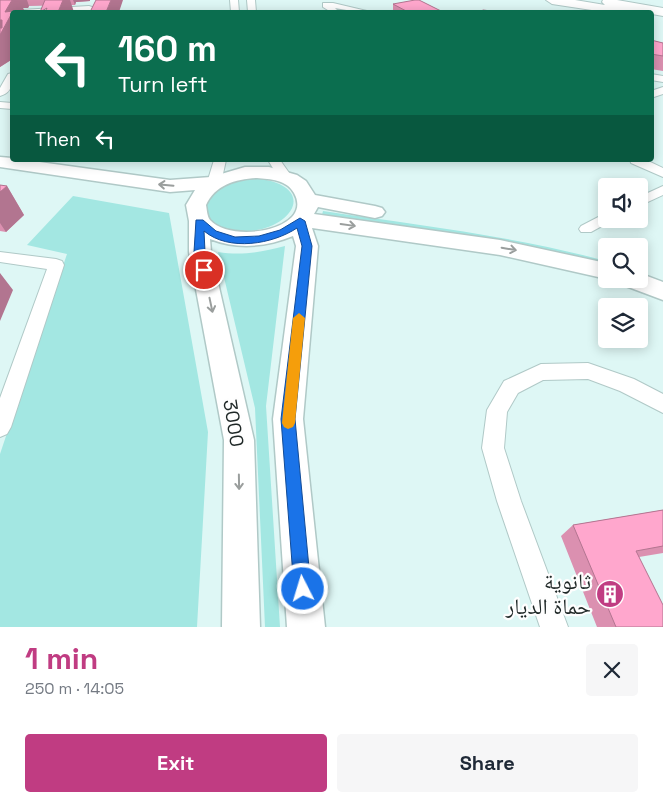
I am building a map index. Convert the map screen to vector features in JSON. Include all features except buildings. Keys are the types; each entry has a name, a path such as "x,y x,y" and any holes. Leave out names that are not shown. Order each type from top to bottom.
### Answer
{"highway":[{"path":"552,0 613,10"},
{"path":"595,0 652,10"}],"street":[{"path":"332,10 326,5 357,10"},
{"path":"67,10 89,8 97,10"},
{"path":"0,93 5,89 10,80"},
{"path":"0,162 170,186 214,183 237,174 280,168 300,186 307,246 288,419 306,627"},
{"path":"198,214 202,193 214,183 219,162"},
{"path":"640,162 663,173"},
{"path":"0,175 198,214 213,234 234,240 260,239 283,233 304,210 334,206 563,243 598,253"},
{"path":"648,198 663,190"},
{"path":"304,210 321,222 499,247 560,258 598,269"},
{"name":"3000","path":"198,214 200,252 239,440 241,627"},
{"path":"586,229 598,222"},
{"path":"0,257 56,265 0,427"},
{"path":"648,268 663,274"},
{"path":"648,285 663,291"},
{"path":"554,627 509,502 493,448 498,410 511,388 541,372 588,371 627,385 663,404"}],"shaded area":[{"path":"255,178 278,183 290,192 294,202 290,212 280,221 265,228 246,231 226,229 217,226 211,221 205,205 216,191 232,181"},
{"path":"73,196 169,213 208,432 197,627 0,627 0,454 67,254 27,245"},
{"path":"323,211 466,232 571,252 598,259 598,263 500,241 322,215"},
{"path":"285,246 266,406 280,627 265,627 255,408 218,252 252,253"}],"slow traffic":[{"path":"288,423 299,318"}],"place":[{"name":"ثانوية حماة الديار","path":"610,594"}],"route":[{"path":"204,270 200,252 199,222 213,234 234,240 260,239 283,233 300,221 307,246 288,419 303,589"}]}
